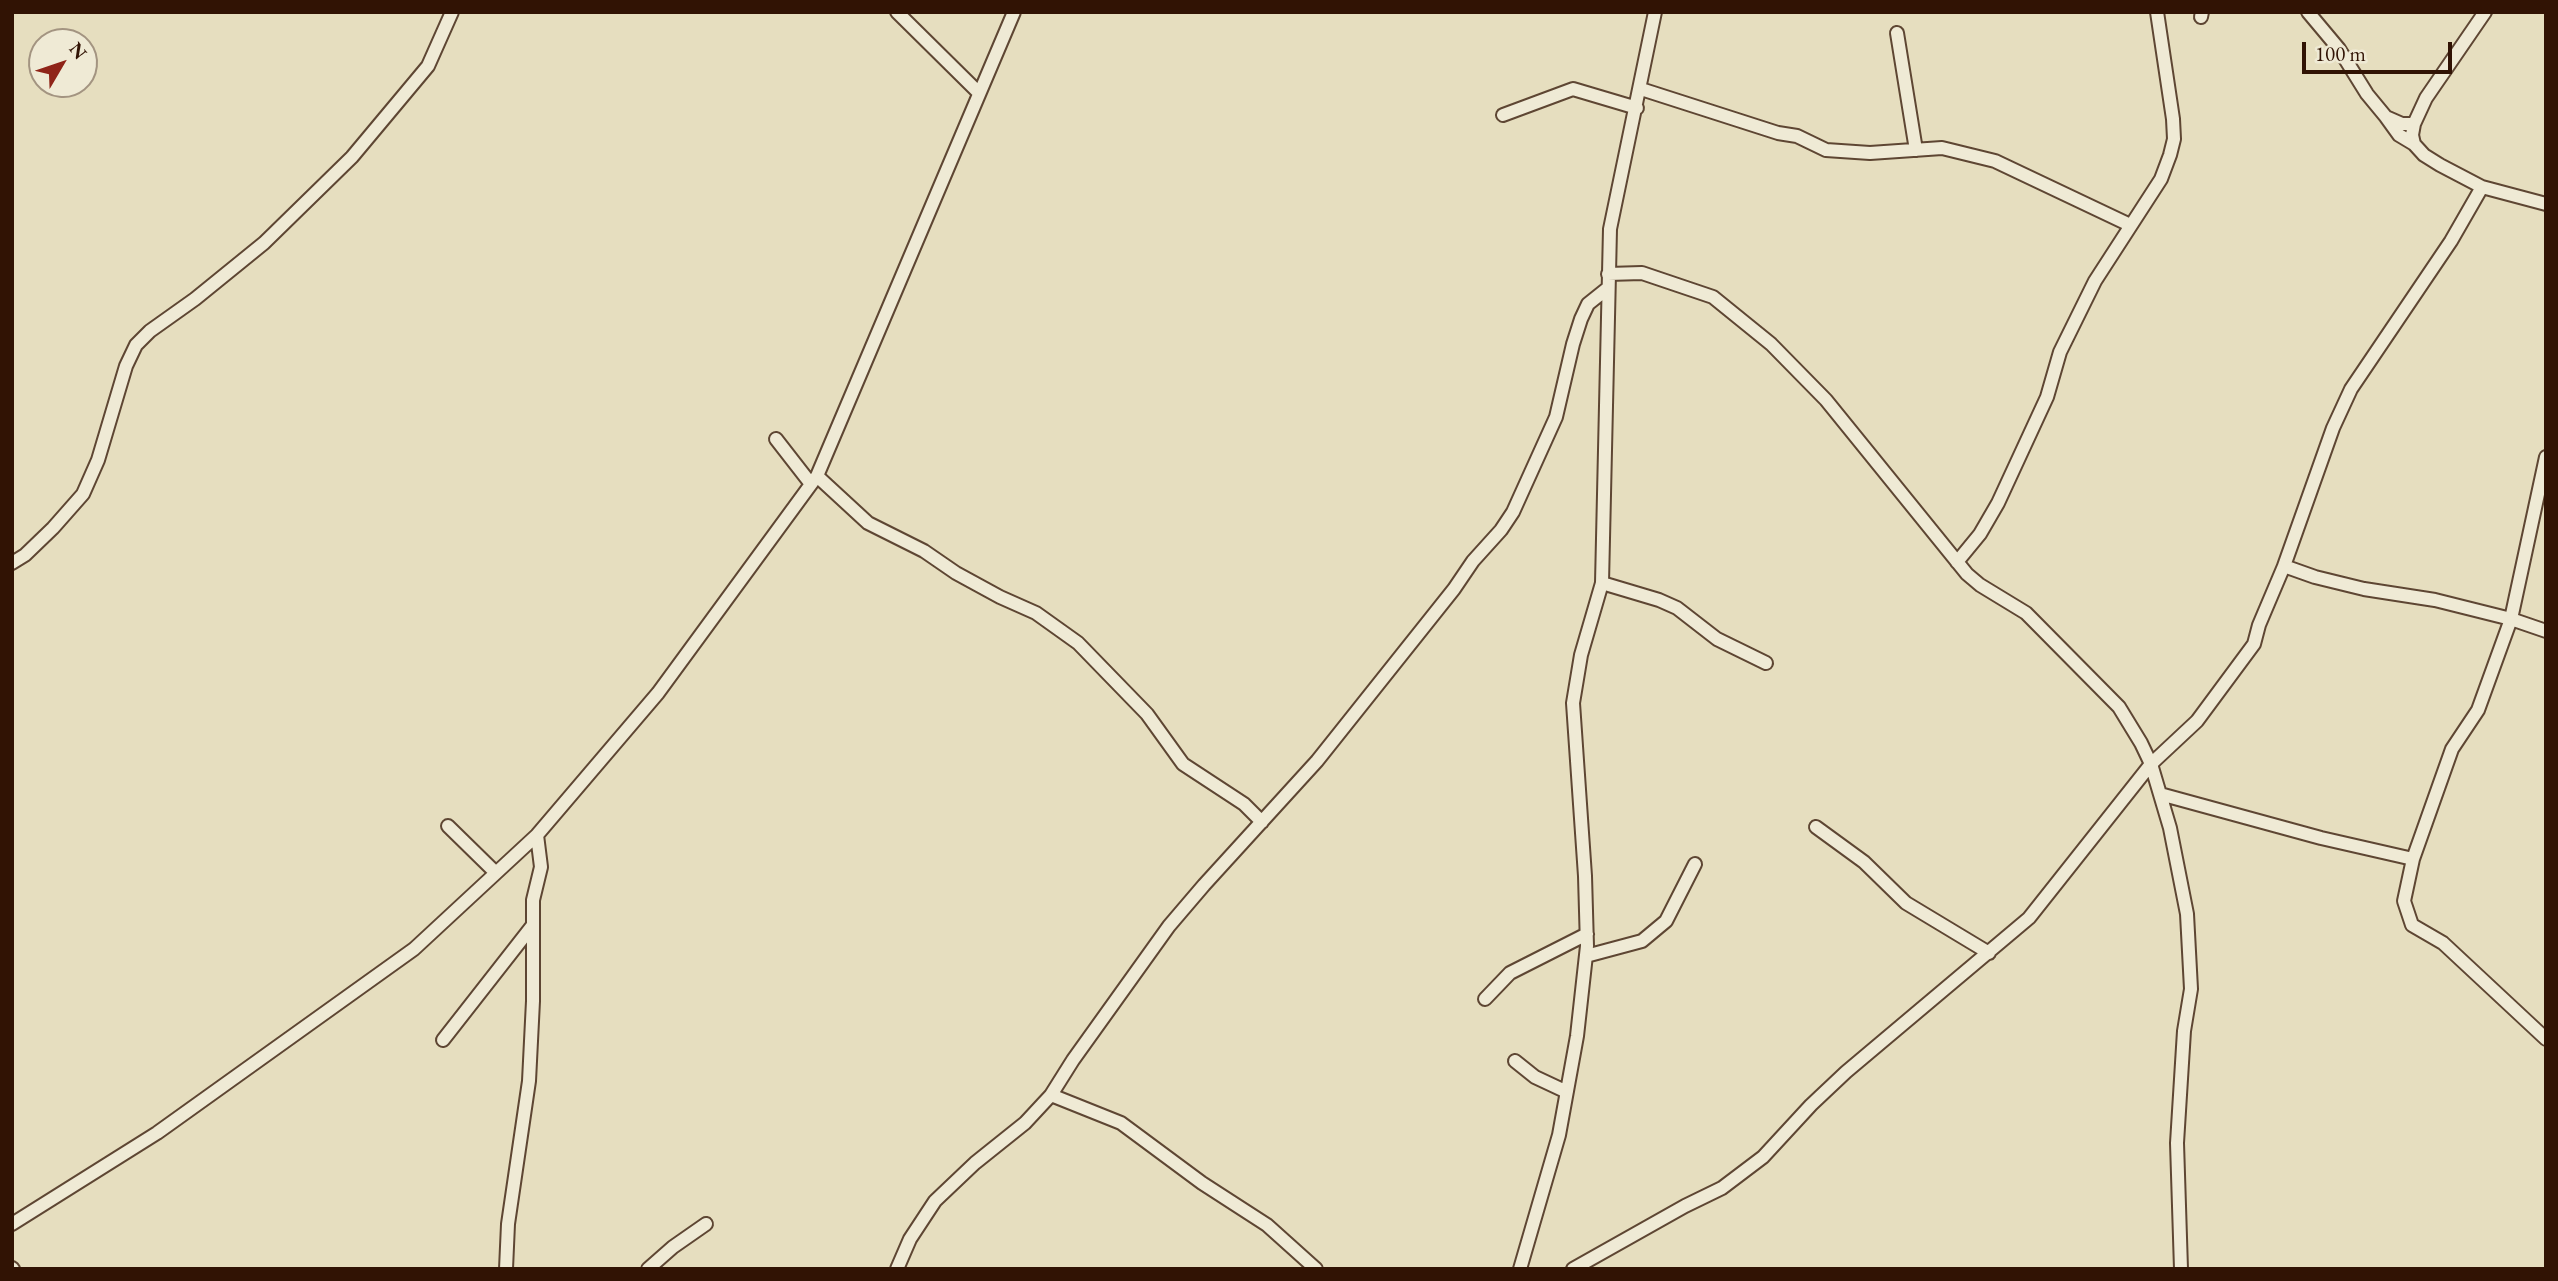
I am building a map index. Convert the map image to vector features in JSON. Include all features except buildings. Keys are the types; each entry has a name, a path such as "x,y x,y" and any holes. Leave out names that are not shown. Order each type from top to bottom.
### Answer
{"street":[{"path":"12,563 25,555 53,528 83,494 98,460 126,366 136,345 150,331 195,299 264,243 352,157 428,66 452,12"},
{"path":"897,12 979,93"},
{"path":"12,1224 156,1133 414,948 537,835 658,693 814,480 1013,12"},
{"path":"1520,1269 1559,1135 1577,1036 1586,956 1585,876 1573,703 1581,655 1602,583 1610,229 1656,12"},
{"path":"1957,562 1980,534 1998,503 2047,397 2060,352 2095,281 2161,179 2174,139 2157,12"},
{"path":"2308,12 2339,49 2367,94 2399,135 2414,144 2424,155 2482,187 2546,204"},
{"path":"2414,144 2414,124 2426,98 2485,12"},
{"path":"1897,33 1916,150"},
{"path":"1503,116 1573,89 1637,108"},
{"path":"1641,89 1778,133 1797,136 1826,150 1870,153 1942,148 1995,161 2130,225"},
{"path":"2386,117 2402,124 2414,124"},
{"path":"1573,1269 1722,1188 1763,1157 1846,1072 2029,918 2151,764 2197,722 2254,644 2333,428 2351,388 2451,241 2482,187"},
{"path":"1608,274 1642,273 1713,297 1771,344 1826,400 1957,562 1980,585 2026,613 2119,707 2151,764 2170,828 2187,914 2191,989 2184,1031 2177,1143 2181,1269"},
{"path":"897,1269 923,1217 935,1201 975,1163 1018,1130 1051,1095 1169,926 1317,761 1513,512 1556,417 1581,319 1588,304 1608,288"},
{"path":"776,439 814,480 868,523 924,551 956,573 1000,597 1036,613 1078,643 1147,715 1183,764 1244,804 1262,822"},
{"path":"2546,457 2511,620 2479,710 2452,749 2413,859 2404,901 2412,925 2443,943 2546,1039"},
{"path":"2284,566 2364,589 2435,600 2546,631"},
{"path":"1602,583 1677,608 1717,639 1766,663"},
{"path":"2160,794 2321,838 2413,859"},
{"path":"448,826 496,873"},
{"path":"1816,827 1864,862 1906,903 1989,953"},
{"path":"506,1269 508,1224 529,1081 533,1001 533,900 541,867 537,835"},
{"path":"1586,956 1642,940 1666,921 1695,864"},
{"path":"443,1040 533,925"},
{"path":"1485,999 1510,972 1587,934"},
{"path":"1514,1061 1535,1077 1567,1092"},
{"path":"1051,1095 1121,1123 1202,1183 1267,1225 1316,1269"},
{"path":"648,1269 706,1224"}]}
